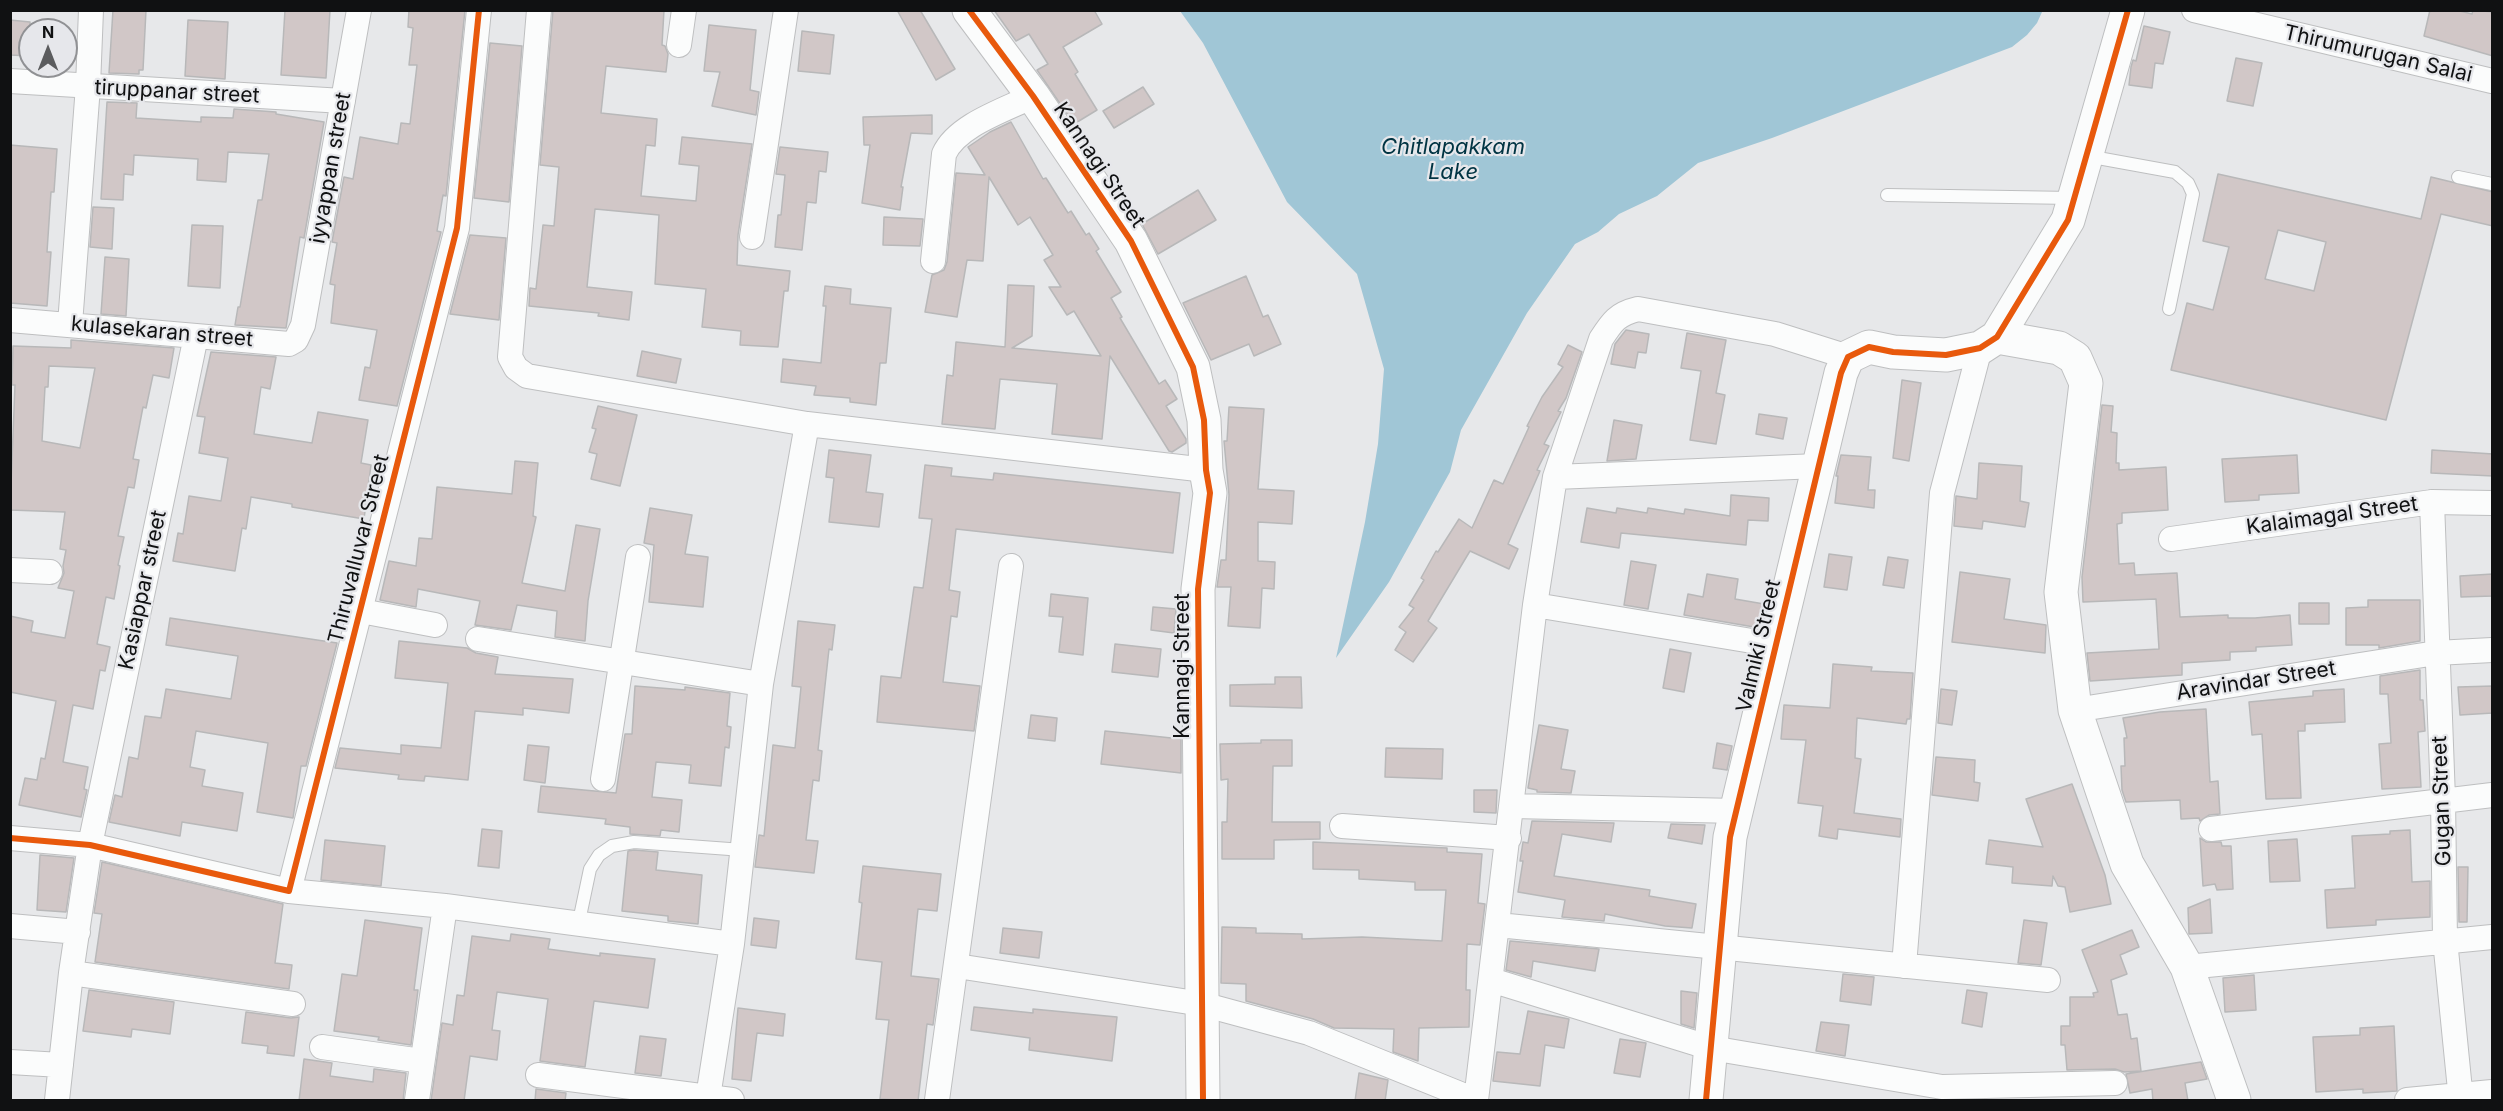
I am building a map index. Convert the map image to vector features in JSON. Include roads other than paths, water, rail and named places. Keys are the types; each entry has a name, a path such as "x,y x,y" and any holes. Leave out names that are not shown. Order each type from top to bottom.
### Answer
{"street":[{"path":"70,324 88,86 91,10"},
{"name":"iyyappan street","path":"303,325 359,10"},
{"name":"Thiruvalluvar Street","path":"289,891 457,228 479,10"},
{"path":"539,10 510,357 516,368 527,376 807,424 1206,470"},
{"path":"680,45 684,10"},
{"path":"752,237 786,10"},
{"name":"Kannagi Street","path":"969,10 1033,96 1131,241 1193,367 1204,420 1206,470 1210,493 1198,589 1203,1101"},
{"path":"1904,966 1942,493 1989,343 2068,220 2128,10"},
{"name":"Thirumurugan Salai","path":"2194,10 2493,81"},
{"name":"tiruppanar street","path":"10,81 343,101"},
{"path":"933,261 944,154 948,144 966,129 1033,96"},
{"path":"957,966 1202,1004 1309,1033 1476,1101 1535,605 1555,477 1601,339 1611,324 1623,313 1638,309 1775,334 1848,357 1869,347 1893,352 1946,355 1989,343 2060,348 2075,358 2086,382 2061,592 2075,710 2127,864 2187,967 2234,1101"},
{"name":"kulasekaran street","path":"10,320 289,344 296,340 303,325"},
{"name":"Kasiappar street","path":"57,1101 71,973 90,845 196,336"},
{"name":"Valmiki Street","path":"1706,1101 1730,837 1818,466 1841,373 1848,357"},
{"path":"708,1097 732,944 761,684 807,424"},
{"path":"1555,477 1818,466"},
{"name":"Kalaimagal Street","path":"2171,539 2432,502 2493,503"},
{"name":"Gugan Street","path":"2432,502 2443,800 2445,940 2460,1097"},
{"path":"603,779 638,557"},
{"path":"937,1101 1011,566"},
{"path":"10,570 50,572"},
{"path":"1535,605 1776,645"},
{"path":"361,611 435,625"},
{"path":"478,639 761,684"},
{"name":"Aravindar Street","path":"2075,710 2436,653 2493,650"},
{"path":"2211,829 2493,795"},
{"path":"1512,806 1737,811"},
{"path":"1342,826 1509,838"},
{"path":"10,838 90,845 289,891 445,906 578,926 732,944"},
{"path":"417,1101 445,906"},
{"path":"1498,925 2048,980"},
{"path":"10,926 78,932"},
{"path":"2187,967 2493,937"},
{"path":"71,973 293,1004"},
{"path":"1491,980 1711,1048 1942,1087 2115,1083"},
{"path":"322,1047 422,1061"},
{"path":"10,1062 61,1065"},
{"path":"538,1075 732,1101"},
{"path":"2408,1101 2493,1092"}],"lane":[{"path":"2087,156 2175,172 2188,183 2193,194 2169,309"},
{"path":"2457,177 2493,184"},
{"path":"1887,195 2075,198"},
{"path":"578,926 590,868 599,855 612,846 634,842 743,850"}],"water":[{"name":"Chitlapakkam Lake","path":"2035,10 2042,12 2037,23 2012,47 1772,138 1698,163 1657,196 1619,214 1598,232 1575,244 1527,313 1461,430 1450,472 1389,582 1336,658 1365,522 1378,444 1384,369 1357,274 1287,202 1203,43 1180,11"}]}
